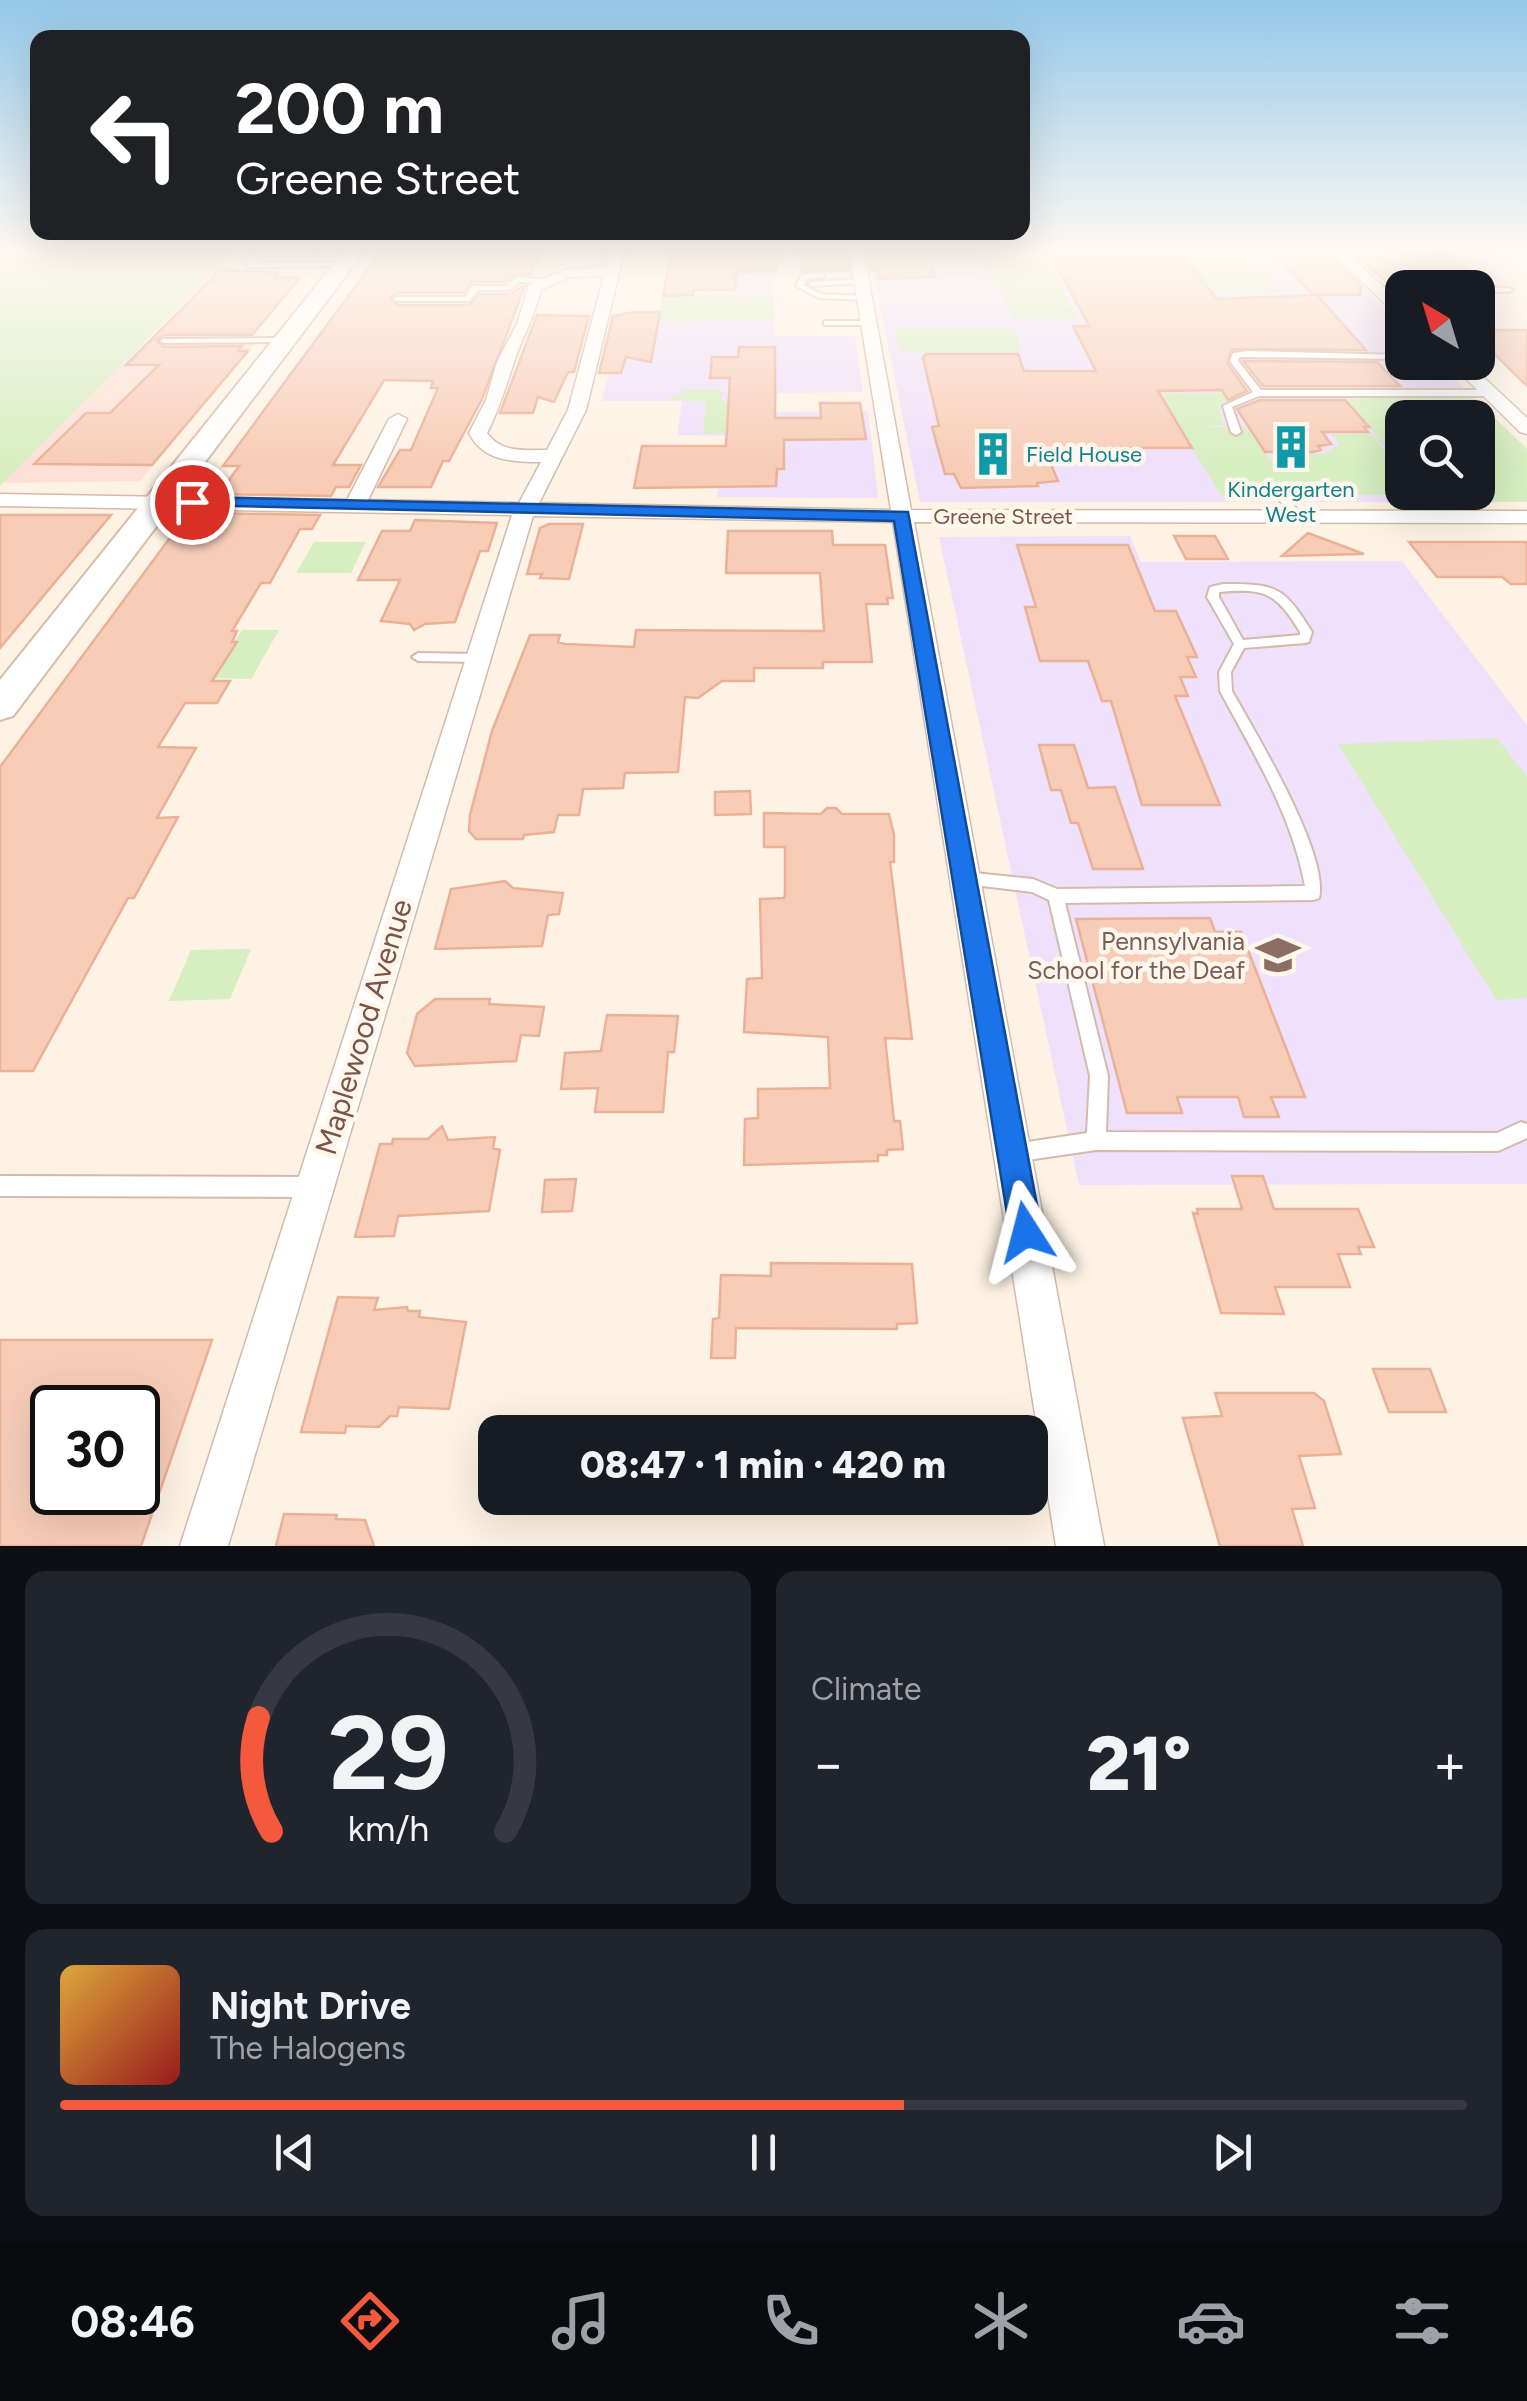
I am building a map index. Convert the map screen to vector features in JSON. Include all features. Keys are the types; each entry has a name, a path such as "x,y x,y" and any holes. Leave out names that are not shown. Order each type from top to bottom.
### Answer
{"street":[{"path":"0,706 301,321"},
{"path":"526,321 505,362 495,400 478,438 501,453 554,456"},
{"name":"Maplewood Avenue","path":"204,1546 525,508 576,410 598,321"},
{"path":"865,321 966,878 1080,1546"},
{"path":"1476,380 1527,428"},
{"path":"355,505 398,419"},
{"name":"Greene Street","path":"0,500 902,516 1527,517"}],"lane":[{"path":"164,341 286,340"},
{"path":"1258,393 1234,360 1236,355 1385,355"},
{"path":"1236,432 1226,406 1258,393 1490,393"},
{"path":"1277,490 1296,516"},
{"path":"1214,590 1275,590 1284,597 1306,632 1305,639 1296,643 1240,644 1213,597 1214,590"},
{"path":"966,878 1033,886 1056,896 1314,893 1309,860 1296,827 1226,691 1225,672 1240,644"},
{"path":"418,657 478,658"},
{"path":"1056,896 1099,1076 1096,1141"},
{"path":"1013,1154 1096,1141 1498,1142 1521,1131"},
{"path":"0,1186 315,1187"}],"shaded area":[{"path":"658,321 774,321 775,336 855,336 863,392 778,393 775,412 868,411 878,498 717,497 725,436 677,435 682,401 602,401 614,349 654,348"},
{"path":"883,321 1385,321 1385,380 1456,380 1476,400 1385,400 1385,502 920,502"},
{"path":"143,343 256,343 140,481 3,483"},
{"path":"1495,418 1527,449 1527,502 1495,502"},
{"name":"Pennsylvania School for the Deaf","path":"1130,536 1141,562 1402,561 1527,725 1527,1184 1079,1185 939,537"}],"green space":[{"path":"0,321 165,321 0,486"},
{"path":"894,329 1017,329 1019,351 900,351"},
{"path":"687,390 722,390 722,401 728,401 725,434 703,433 706,401 667,400"},
{"path":"1227,393 1232,398 1219,405 1224,425 1194,427 1247,427 1271,460 1286,460 1284,454 1323,454 1340,444 1331,434 1371,434 1385,450 1385,495 1298,495 1287,481 1296,496 1222,497 1159,394"},
{"path":"1346,397 1476,400 1385,400 1385,449"},
{"path":"1495,418 1527,449 1527,502 1495,502"},
{"path":"314,542 366,542 351,573 296,573"},
{"path":"242,630 279,630 251,679 209,678"},
{"path":"1497,738 1527,777 1527,998 1496,1000 1338,744"},
{"path":"251,949 230,999 169,1001 191,950"}],"building":[{"path":"169,321 264,321 252,335 164,335 156,340 164,347 242,346 238,351 248,351 152,465 34,464 86,413 110,413 159,365 126,365"},
{"path":"330,321 512,321 482,399 431,487 378,487 400,450 411,450 438,388 431,388 433,381 384,380 333,465 361,465 349,487 336,487 331,496 219,494 239,466 223,466"},
{"path":"535,321 588,321 574,372 568,372 554,402 538,397 533,413 500,413"},
{"path":"612,321 658,321 651,362 626,357 621,373 599,373"},
{"path":"1086,321 1340,321 1366,350 1232,349 1227,363 1247,391 1228,400 1222,390 1158,391 1192,448 1044,448 1058,481 1037,483 1038,486 961,488 954,474 945,474 932,427 939,426 923,358 926,354 1018,354 1024,371 1096,371 1073,326 1089,326"},
{"path":"1495,330 1527,330 1527,386 1495,355"},
{"path":"739,347 775,347 775,418 821,418 820,403 860,403 866,439 784,440 784,469 777,469 776,486 634,488 642,446 726,446 730,378 710,378 712,357 738,357"},
{"path":"1243,361 1377,362 1385,370 1385,380 1394,380 1400,386 1263,386"},
{"path":"1260,400 1345,400 1369,427 1364,427 1368,432 1322,432 1331,444 1318,446 1321,450 1313,452 1265,452 1237,409"},
{"path":"205,513 320,515 312,529 300,529 270,583 261,583 232,631 237,631 232,642 237,642 212,681 230,681 217,703 185,703 158,747 196,748 157,818 178,817 134,898 128,898 33,1071 0,1071 0,767 181,523"},
{"path":"0,515 111,515 0,648"},
{"path":"415,520 497,523 488,551 480,551 455,622 425,624 414,630 410,624 381,621 400,580 358,580 382,531 410,531"},
{"path":"549,524 583,524 569,579 527,574 540,528"},
{"path":"728,531 832,531 833,545 885,545 893,598 887,598 888,604 866,604 872,662 823,662 823,668 754,668 754,681 722,681 698,698 685,697 678,772 625,773 623,788 583,789 579,815 558,815 554,832 524,835 523,839 476,839 469,831 470,815 492,731 530,635 560,635 558,642 565,644 634,647 636,630 824,631 820,573 726,573"},
{"path":"1308,533 1364,554 1282,556"},
{"path":"1174,536 1215,536 1228,559 1186,559"},
{"path":"1409,542 1527,542 1527,584 1511,584 1502,577 1437,577"},
{"path":"1017,545 1128,545 1155,611 1176,611 1197,657 1187,657 1196,677 1180,677 1188,696 1175,696 1220,805 1142,805 1111,701 1102,701 1088,661 1040,661 1025,607 1036,607"},
{"path":"1039,745 1074,745 1088,788 1115,787 1143,869 1093,869 1078,823 1071,823 1061,790 1051,790"},
{"path":"750,791 751,814 715,815 715,792"},
{"path":"827,808 836,808 842,814 889,814 894,835 894,862 890,862 912,1039 885,1038 894,1121 900,1121 903,1149 887,1150 887,1155 878,1155 878,1161 744,1165 745,1119 758,1118 758,1089 830,1088 828,1037 744,1032 747,979 762,978 760,899 784,898 785,894 785,847 764,847 764,813 821,814"},
{"path":"505,881 513,888 563,893 559,914 548,915 542,946 435,949 451,889"},
{"path":"1210,918 1215,932 1241,932 1305,1097 1271,1097 1279,1117 1244,1117 1238,1097 1177,1097 1182,1113 1127,1113 1076,919"},
{"path":"435,999 490,999 489,1004 544,1007 539,1036 521,1035 516,1061 415,1066 407,1053 417,1014"},
{"path":"607,1015 678,1016 674,1052 668,1052 663,1112 595,1112 598,1088 561,1089 565,1053 601,1051"},
{"path":"442,1126 448,1140 495,1137 493,1148 500,1150 489,1211 398,1216 394,1236 355,1237 380,1144 392,1144 393,1139 428,1139"},
{"path":"1232,1176 1263,1176 1274,1209 1358,1209 1374,1247 1358,1247 1361,1254 1338,1254 1350,1287 1275,1287 1284,1314 1221,1313 1193,1213 1198,1214 1197,1209 1242,1209"},
{"path":"576,1179 572,1211 542,1212 545,1180"},
{"path":"771,1263 912,1264 917,1323 897,1324 897,1329 736,1328 735,1358 711,1358 713,1319 719,1318 721,1275 771,1276"},
{"path":"338,1297 378,1298 374,1310 407,1307 408,1311 420,1311 419,1317 466,1322 449,1409 399,1407 397,1416 390,1416 379,1427 346,1426 345,1433 301,1432"},
{"path":"0,1340 212,1340 160,1491 160,1385 30,1385 30,1515 152,1515 141,1546 0,1546"},
{"path":"1373,1369 1430,1369 1446,1412 1389,1412"},
{"path":"1215,1393 1314,1393 1324,1401 1341,1454 1299,1456 1315,1508 1292,1509 1303,1546 1220,1546 1183,1418 1222,1416"},
{"path":"284,1514 365,1520 374,1546 276,1546"}],"place":[{"name":"Kindergarten West","path":"1291,447"},
{"name":"Field House","path":"993,454"},
{"name":"Pennsylvania School for the Deaf","path":"1278,955"}],"route":[{"path":"192,502 902,516 1026,1232"}]}
